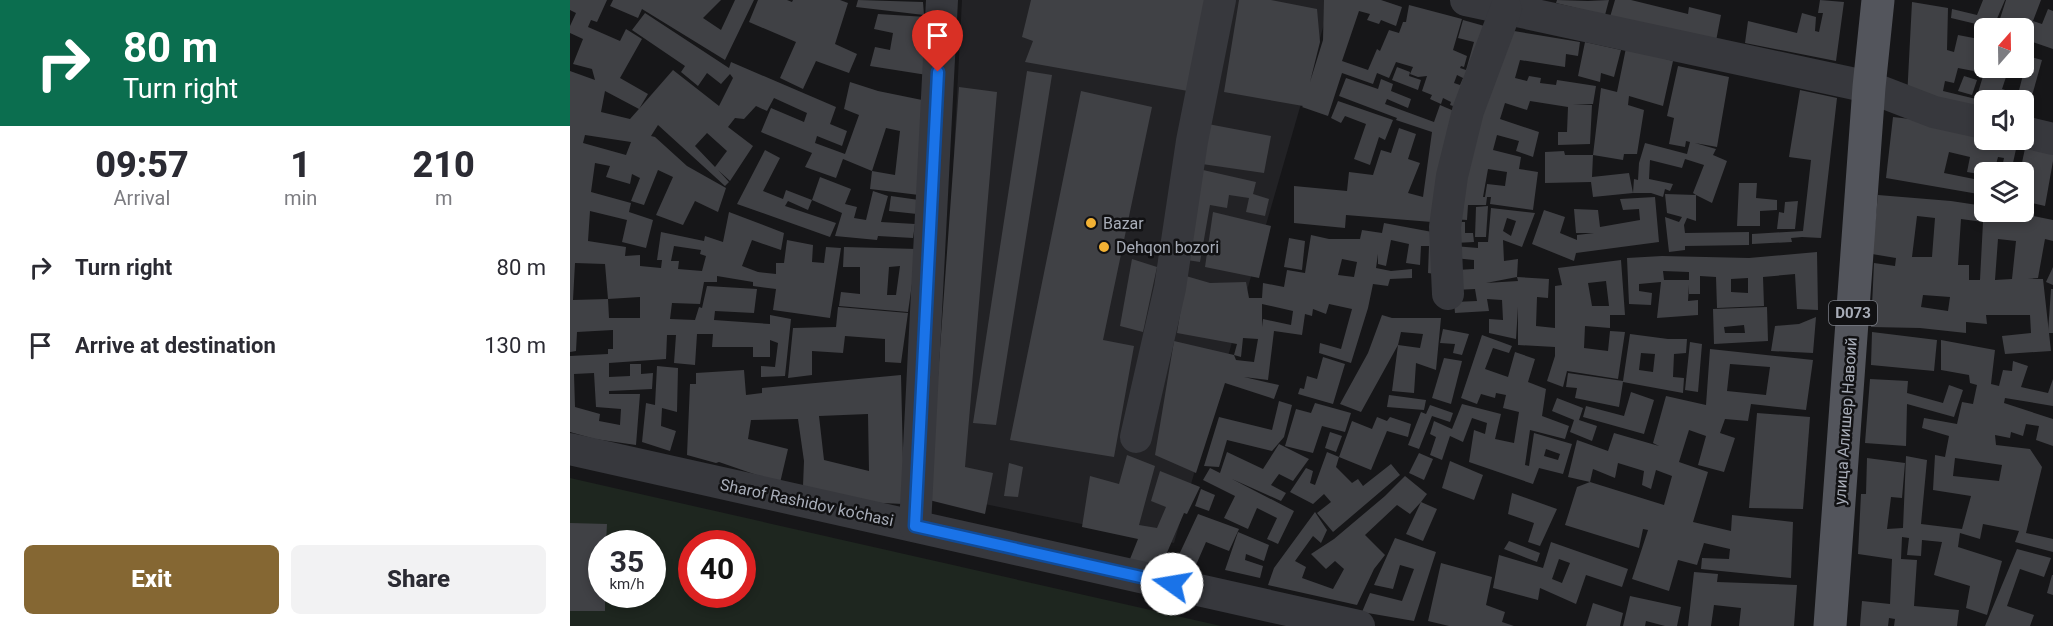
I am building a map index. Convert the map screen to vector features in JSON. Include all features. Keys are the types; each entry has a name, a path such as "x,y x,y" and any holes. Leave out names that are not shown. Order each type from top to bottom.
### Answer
{"main road":[{"name":"улица Алишер Навоий","path":"1830,626 1869,87 1878,0"}],"street":[{"path":"915,526 942,0"},
{"path":"1136,437 1170,288 1192,141 1220,0"},
{"path":"1466,0 1869,87 1934,112 1974,121"},
{"path":"1448,294 1446,227 1452,176 1468,111 1506,9"},
{"path":"2034,134 2053,139"},
{"name":"Sharof Rashidov ko'chasi","path":"570,450 1359,626"}],"shaded area":[{"name":"Dehqon bozori","path":"962,0 1331,0 1174,543 936,494"},
{"path":"570,478 1221,626 570,626"}],"building":[{"path":"570,0 607,0 597,22 591,20 588,27 620,41 626,29 642,39 620,78 648,94 639,109 673,70 719,106 733,78 730,74 721,84 707,73 698,86 681,72 685,66 632,30 645,13 729,68 731,62 836,107 830,124 847,131 842,146 817,136 815,143 845,154 859,115 844,109 850,82 878,91 927,101 919,195 870,189 872,171 843,159 836,178 805,167 812,153 761,132 771,108 804,122 807,113 774,98 767,111 756,106 744,119 735,118 728,127 753,146 730,181 718,170 729,182 725,186 658,125 651,136 687,166 726,188 718,212 695,201 683,225 656,215 673,177 658,170 644,205 631,201 640,178 632,174 630,184 606,177 610,166 595,163 591,192 631,203 629,212 653,220 646,248 622,242 627,220 590,211 588,241 626,247 625,256 640,255 640,266 661,268 662,260 657,260 661,232 704,241 705,236 723,242 729,212 784,233 781,250 752,240 742,266 758,272 776,274 776,263 784,263 787,240 813,245 812,262 824,263 826,247 841,248 830,318 773,310 776,289 753,286 753,282 717,276 717,282 704,282 700,304 672,303 670,319 695,320 699,307 702,308 707,286 757,289 754,313 715,311 714,320 770,324 770,315 791,319 785,376 761,377 761,366 775,367 778,343 770,340 770,357 753,357 753,347 712,347 713,334 697,334 695,365 674,363 676,335 667,335 666,359 609,363 609,377 630,376 630,364 641,364 641,374 653,373 652,389 609,391 609,394 640,394 636,445 595,439 570,432 570,356 608,354 608,349 613,349 613,330 577,332 576,351 570,352 570,71 595,80 592,69 573,64 583,39 570,33 570,26 576,13 570,10","holes":["605,91 639,109 630,119 601,112","886,128 900,131 895,175 872,171","707,133 727,151 715,167 695,146","585,135 631,142 626,155 583,143","674,246 701,250 700,254 706,256 702,271 678,269 679,261 671,261","575,263 605,264 608,299 573,300","640,297 640,318 609,318 608,299","594,373 596,407 621,409 620,425 599,421 600,414 575,407 574,374"]},
{"path":"613,0 721,0 703,18 721,30 735,0 754,0 725,60 642,9 638,18 610,6"},
{"path":"758,0 792,2 793,0 840,0 848,3 835,44 857,54 849,73 816,61 803,89 780,78 796,42 749,22"},
{"path":"858,0 923,2 924,15 856,7"},
{"path":"1031,0 1220,0 1188,91 1025,62 1033,41 1022,37"},
{"path":"1239,0 1271,0 1317,9 1320,42 1310,82 1323,40 1324,0 1381,0 1402,7 1396,26 1381,20 1379,24 1367,20 1370,14 1359,11 1342,61 1368,70 1389,30 1399,33 1403,22 1406,22 1409,5 1462,19 1453,50 1467,56 1464,67 1460,68 1466,70 1474,42 1458,38 1463,20 1495,29 1462,109 1450,105 1451,102 1443,98 1441,104 1430,99 1432,95 1422,91 1427,76 1418,77 1410,74 1413,67 1396,62 1389,78 1377,73 1373,84 1342,73 1328,116 1303,106 1224,92","holes":["1457,75 1463,78 1460,85 1454,83"]},
{"path":"1557,0 1609,0 1605,15 1556,3"},
{"path":"1615,0 1631,0 1688,14 1689,7 1721,15 1716,41 1610,17"},
{"path":"1820,0 1844,2 1836,61 1745,43 1748,21 1797,33 1802,13 1816,17 1815,31 1819,32 1823,13 1818,13"},
{"path":"1983,0 2005,0 1997,18 1974,18 1974,23 1951,18 1952,9 1977,15"},
{"path":"2006,0 2041,0 2034,18 2000,18"},
{"path":"1912,2 1948,8 1947,50 1954,52 1958,35 1974,38 1974,71 1958,68 1954,83 1945,81 1943,91 1974,99 1974,111 1907,98"},
{"path":"2048,9 2053,11 2053,49 2034,42 2034,21 2042,24"},
{"path":"878,14 926,17 927,75 870,66 875,47 890,50 893,33 874,29"},
{"path":"1508,30 1580,42 1578,56 1566,54 1565,67 1520,60 1515,78 1527,81 1529,76 1541,78 1540,83 1556,85 1557,80 1596,86 1593,104 1573,104 1592,105 1590,144 1558,145 1558,132 1567,132 1568,107 1530,101 1527,110 1505,103 1500,119 1539,132 1533,157 1516,151 1519,141 1497,135 1493,150 1521,157 1519,169 1538,172 1533,210 1490,204 1491,197 1487,197 1486,205 1468,205 1467,220 1452,219","holes":["1488,169 1507,172 1505,186 1487,184 1485,197 1483,197"]},
{"path":"1585,42 1621,50 1614,77 1601,73 1600,82 1578,76"},
{"path":"1626,48 1673,61 1663,106 1629,96 1628,105 1644,110 1637,154 1624,154 1623,160 1593,155 1601,88 1617,92"},
{"path":"2034,58 2042,60 2034,90 2019,90 2022,78 2034,78"},
{"path":"1678,66 1729,77 1717,147 1695,143 1716,149 1713,155 1727,161 1712,203 1693,193 1704,165 1685,159 1682,168 1650,160 1649,179 1673,184 1670,191 1665,189 1663,197 1651,193 1633,193 1634,179 1638,180 1639,163 1645,143 1687,154 1690,142 1686,141 1685,147 1669,144 1674,118 1667,116"},
{"path":"1397,67 1410,72 1409,76 1421,80 1418,90 1392,80"},
{"path":"1027,71 1052,75 996,425 973,423"},
{"path":"1964,76 1977,80 1972,95 1958,91"},
{"path":"1346,78 1378,89 1381,79 1393,84 1391,91 1411,99 1408,108 1387,99 1385,104 1434,122 1440,105 1461,114 1444,223 1346,215 1345,228 1294,223 1294,186 1347,191 1349,172 1373,175 1381,150 1391,153 1399,128 1416,134 1408,159 1420,163 1408,193 1423,197 1432,132 1396,120 1397,118 1339,96"},
{"path":"1982,78 2006,78 2002,89 2005,90 1979,90"},
{"path":"959,87 997,92 965,467 993,473 985,514 929,500"},
{"path":"1800,90 1837,98 1821,238 1802,237 1791,238 1792,242 1752,244 1752,234 1803,231 1811,160 1789,157"},
{"name":"Bazar","path":"1081,91 1152,107 1103,340 1134,346 1114,457 1010,440"},
{"path":"1338,101 1393,120 1385,140 1379,137 1370,165 1354,159 1366,124 1345,116 1341,123 1331,118"},
{"path":"1893,117 1936,122 1974,130 1974,150 2016,150 2013,162 2003,162 2004,158 1998,157 1997,162 1974,162 1974,173 1967,172 1970,157 1949,152 1944,173 1974,179 1974,193 1886,178"},
{"path":"1208,124 1271,136 1264,173 1202,164"},
{"path":"2034,141 2053,146 2053,161 2045,206 2034,203 2034,162 2022,162 2025,150 2034,150"},
{"path":"765,150 780,158 763,191 783,199 786,190 812,200 808,210 788,201 785,206 836,223 830,237 737,204"},
{"path":"1564,151 1565,155 1593,155 1592,177 1629,173 1633,193 1593,197 1591,182 1545,183 1545,152"},
{"name":"Bazar","path":"1203,170 1256,182 1253,194 1269,199 1265,216 1246,212 1249,198 1229,195 1227,208 1210,205 1200,262 1187,260"},
{"path":"820,177 851,189 845,204 857,207 854,218 866,220 873,191 888,196 881,222 915,224 913,238 878,236 877,240 835,236 842,213 812,200"},
{"path":"1739,183 1757,183 1756,198 1777,200 1777,210 1760,211 1760,226 1737,226"},
{"path":"1665,194 1696,195 1696,221 1687,218 1684,225 1685,233 1749,232 1749,245 1685,246 1685,250 1669,252 1665,217 1679,222 1682,217 1667,213"},
{"path":"1878,195 1974,204 1974,221 1961,219 1958,265 1969,265 1969,280 1980,280 1983,222 2034,222 2034,216 2053,220 2053,241 2045,239 2038,278 2028,279 2043,279 2051,351 2005,354 2002,336 2031,333 2030,315 1986,315 1987,324 1966,322 1966,333 1920,328 1871,327 1874,263 1895,266 1896,258 1872,254","holes":["1917,216 1935,218 1932,257 1912,257","1998,239 2016,241 2012,279 1995,280","1923,295 1950,297 1948,311 1921,307"]},
{"path":"891,196 919,200 917,214 889,211"},
{"path":"1655,197 1659,242 1576,253 1574,261 1532,244 1544,210 1565,217 1560,233 1577,240 1577,235 1594,233 1576,233 1574,209 1598,210 1600,227 1640,220 1639,209 1623,210 1620,199"},
{"path":"1798,201 1795,229 1777,229 1779,212 1784,213 1785,202"},
{"path":"1488,206 1486,237 1475,237 1476,207"},
{"path":"1491,208 1535,213 1522,247 1503,240 1504,261 1518,259 1517,277 1549,279 1548,298 1537,297 1536,326 1555,328 1555,286 1562,285 1558,268 1621,260 1625,315 1610,315 1610,328 1585,326 1584,348 1608,351 1610,331 1625,332 1618,379 1567,371 1563,387 1547,381 1555,356 1555,347 1518,345 1518,307 1516,339 1489,333 1489,319 1503,320 1502,300 1487,299 1489,311 1455,313 1454,302 1477,301 1475,289 1455,290 1456,270 1474,269 1474,260 1454,258 1454,246 1478,248 1478,242 1488,242","holes":["1507,218 1516,221 1511,236 1503,231","1517,277 1518,281 1486,283","1606,281 1609,306 1592,306 1588,283"]},
{"path":"1213,212 1271,226 1259,278 1205,267"},
{"path":"1453,222 1465,222 1465,233 1473,233 1474,242 1455,243"},
{"path":"1384,223 1443,234 1441,275 1428,273 1429,246 1421,246 1420,265 1406,263 1409,244 1391,240 1386,266 1378,264 1378,254 1376,268 1391,271 1412,269 1412,278 1390,279 1388,286 1373,284 1351,363 1319,353 1320,343 1341,349 1352,309 1329,304 1326,314 1313,309 1312,316 1305,314 1302,335 1274,331 1268,380 1244,377 1279,385 1274,399 1225,383 1196,473 1155,455 1174,341 1234,355 1237,344 1177,333 1186,276 1210,283 1246,282 1249,298 1262,298 1263,283 1284,287 1287,270 1305,273 1311,235 1329,239 1360,239 1362,230 1382,233","holes":["1342,259 1357,262 1354,277 1338,275","1262,304 1293,311 1291,325 1263,319 1262,327","1243,338 1258,339 1254,362 1236,360 1234,355 1241,357"]},
{"path":"1289,238 1305,241 1302,270 1284,267"},
{"path":"844,247 917,249 908,312 839,306 841,292 860,294 860,267 843,267","holes":["900,266 896,295 887,295 889,267"]},
{"path":"1817,252 1818,310 1797,309 1795,274 1763,277 1764,306 1717,308 1716,277 1700,276 1700,294 1689,294 1689,285 1688,301 1698,300 1698,315 1657,318 1661,282 1639,284 1639,291 1652,293 1651,305 1629,304 1627,258 1662,256 1749,258","holes":["1663,271 1689,272 1689,280 1664,280","1748,278 1748,293 1731,292 1731,279"]},
{"name":"Bazar","path":"1132,259 1157,267 1143,332 1120,326"},
{"path":"2053,267 2053,285 2046,282"},
{"path":"2051,289 2053,289 2053,333 2048,333"},
{"path":"838,307 908,313 901,363 885,362 885,339 845,336 843,353 812,351 812,375 788,378 793,328 836,327"},
{"path":"1767,307 1768,341 1714,344 1713,309","holes":["1744,325 1745,333 1725,333 1724,327"]},
{"path":"1382,315 1392,318 1441,318 1436,370 1416,363 1414,393 1392,391 1398,345 1361,412 1340,404 1368,353","holes":["1401,332 1423,334 1420,348 1398,345"]},
{"path":"1816,317 1813,353 1771,351 1775,326 1799,324"},
{"path":"1443,329 1469,334 1462,355 1453,353 1455,344 1440,343"},
{"path":"1872,332 1937,340 1934,371 1871,365"},
{"path":"1630,334 1687,339 1686,353 1674,354 1673,377 1684,378 1683,393 1623,382 1619,407 1575,398 1577,388 1566,387 1568,373 1623,381","holes":["1641,353 1655,354 1653,372 1639,370"]},
{"path":"1482,335 1512,346 1509,353 1493,348 1485,369 1508,377 1515,352 1535,359 1528,382 1546,389 1542,416 1569,426 1565,439 1530,430 1525,465 1529,466 1534,433 1572,444 1563,474 1539,468 1533,484 1469,462 1474,430 1485,434 1487,423 1472,418 1463,442 1450,436 1442,460 1430,455 1436,437 1430,434 1434,421 1452,429 1462,404 1501,414 1495,439 1514,443 1519,412 1503,408 1506,395 1496,393 1495,398 1481,394 1477,404 1461,398","holes":["1546,449 1560,454 1558,460 1544,456"]},
{"path":"1941,340 1995,350 1991,384 1999,386 2003,370 2012,371 2013,361 2028,366 2021,387 2048,393 2053,379 2053,406 2005,398 2004,403 2053,419 2053,446 2036,440 2039,426 2026,424 2023,436 2011,432 2010,438 1995,435 1996,445 2030,449 2042,467 2026,533 2053,539 2053,552 2015,542 2019,531 1983,524 1980,539 1960,533 1958,547 2002,561 1987,615 1966,608 1970,586 1934,575 1942,542 1922,540 1921,556 1907,555 1909,538 1902,537 1901,559 1917,560 1914,606 1959,610 1957,626 1894,626 1895,619 1889,618 1888,626 1860,626 1862,601 1890,604 1892,559 1858,554 1861,494 1866,494 1867,458 1905,463 1902,498 1891,497 1887,529 1903,528 1906,456 1927,460 1921,524 1962,529 1971,496 1933,490 1935,455 1945,457 1949,436 1922,428 1924,418 1957,424 1962,402 1973,404 1977,385 1970,383 1969,375 1941,370","holes":["1955,458 2002,465 1999,481 1953,476"]},
{"path":"1690,342 1702,344 1698,392 1685,390"},
{"path":"1710,349 1813,360 1806,410 1751,404 1748,421 1725,419 1720,433 1735,438 1724,472 1698,465 1706,436 1689,430 1679,462 1708,472 1693,522 1731,531 1732,515 1793,522 1791,578 1701,569 1702,558 1729,559 1730,549 1704,543 1697,565 1678,560 1669,591 1632,579 1648,530 1643,529 1639,548 1565,525 1577,487 1590,482 1568,477 1577,440 1608,451 1614,433 1659,446 1653,443 1666,396 1706,405","holes":["1730,364 1770,367 1766,395 1727,391","1618,463 1644,471 1642,485 1651,489 1656,470 1672,476 1664,505 1590,482 1593,469 1615,478"]},
{"path":"1323,357 1345,364 1333,404 1298,394 1300,388 1304,389 1307,376 1317,379"},
{"path":"1444,358 1462,361 1451,404 1432,398"},
{"path":"657,366 678,368 677,412 662,408 661,426 676,431 670,451 642,442 646,403 655,405"},
{"path":"744,370 746,395 762,393 762,388 901,375 904,504 860,502 803,486 804,461 798,419 751,420 748,439 788,449 780,483 719,462 687,455 690,384 696,384 696,373","holes":["868,414 869,471 824,460 819,416"]},
{"path":"1870,379 1908,381 1907,393 1943,403 1949,385 1963,390 1954,417 1907,404 1906,446 1865,443"},
{"path":"1631,392 1654,400 1644,434 1583,417 1586,406 1624,416"},
{"path":"1389,395 1426,400 1424,410 1387,407"},
{"path":"1557,398 1583,408 1579,420 1597,426 1592,441 1570,432 1574,420 1552,411"},
{"path":"1279,401 1292,405 1284,437 1272,451 1227,440 1219,467 1204,466 1219,417 1272,430"},
{"path":"1315,403 1351,413 1345,432 1322,426 1313,453 1285,446 1296,409 1311,413"},
{"path":"1430,405 1453,413 1450,422 1432,416 1419,449 1408,445 1421,412 1426,414"},
{"path":"1757,413 1810,417 1803,509 1749,508"},
{"path":"1377,417 1387,421 1390,417 1411,424 1408,437 1387,431 1371,470 1339,457 1352,421 1372,429"},
{"path":"1330,432 1342,436 1336,452 1325,448"},
{"path":"1279,444 1309,459 1293,481 1279,474 1271,485 1286,493 1281,501 1232,479 1294,511 1278,544 1267,539 1277,518 1257,508 1248,529 1224,518 1235,496 1203,480 1210,468 1220,473 1227,452 1263,469"},
{"path":"1327,452 1339,457 1336,467 1352,483 1358,479 1363,486 1391,464 1400,475 1333,532 1317,513 1331,502 1324,494 1313,504 1290,492 1306,468 1313,471 1310,483 1315,485"},
{"path":"1419,453 1433,459 1424,480 1409,473"},
{"path":"1127,455 1155,466 1139,525 1157,528 1166,507 1151,501 1160,471 1200,487 1187,514 1184,513 1160,569 1130,559 1138,539 1082,527 1090,476 1119,484"},
{"path":"1450,461 1483,475 1474,500 1442,488"},
{"path":"1009,463 1023,467 1018,497 1004,496"},
{"path":"1405,476 1427,494 1410,514 1397,505 1365,535 1385,555 1374,569 1357,605 1268,585 1274,568 1315,512 1327,530 1321,543 1313,536 1295,561 1306,567 1302,578 1333,589 1344,569 1335,561 1326,569 1311,554 1334,539"},
{"path":"1201,489 1215,495 1209,511 1195,506"},
{"path":"1512,493 1557,509 1540,546 1528,542 1534,523 1508,514"},
{"path":"1421,502 1437,509 1423,541 1406,534"},
{"path":"1198,514 1239,529 1229,551 1206,542 1196,565 1177,559"},
{"path":"570,523 607,524 607,530 588,530 588,608 605,608 605,611 570,611"},
{"path":"1238,532 1269,545 1264,561 1246,554 1245,560 1263,566 1260,578 1225,570"},
{"path":"1395,538 1436,552 1414,621 1362,612 1370,593 1402,601 1414,569 1400,565 1393,589 1374,585"},
{"path":"1509,541 1540,553 1537,562 1504,549"},
{"path":"1551,542 1628,569 1622,587 1586,575 1576,604 1540,588 1538,600 1493,588 1499,555 1543,568","holes":["1559,559 1570,563 1562,583 1552,579"]},
{"path":"2017,549 2051,558 2044,577 2020,569 2007,606 2034,615 2030,626 1985,626"},
{"path":"1441,563 1492,577 1486,605 1505,612 1502,622 1514,626 1449,626 1428,621"},
{"path":"1694,572 1718,574 1717,582 1797,585 1794,626 1739,626 1741,608 1714,605 1711,626 1688,626"},
{"path":"2053,575 2053,595 2047,593"},
{"path":"1630,596 1681,607 1677,626 1665,626 1646,621 1645,626 1623,626"},
{"path":"1593,603 1623,613 1620,626 1586,626"}],"place":[{"name":"Bazar","path":"1091,223"},
{"name":"Dehqon bozori","path":"1104,247"}],"route":[{"path":"938,72 915,526 1172,584"}]}
